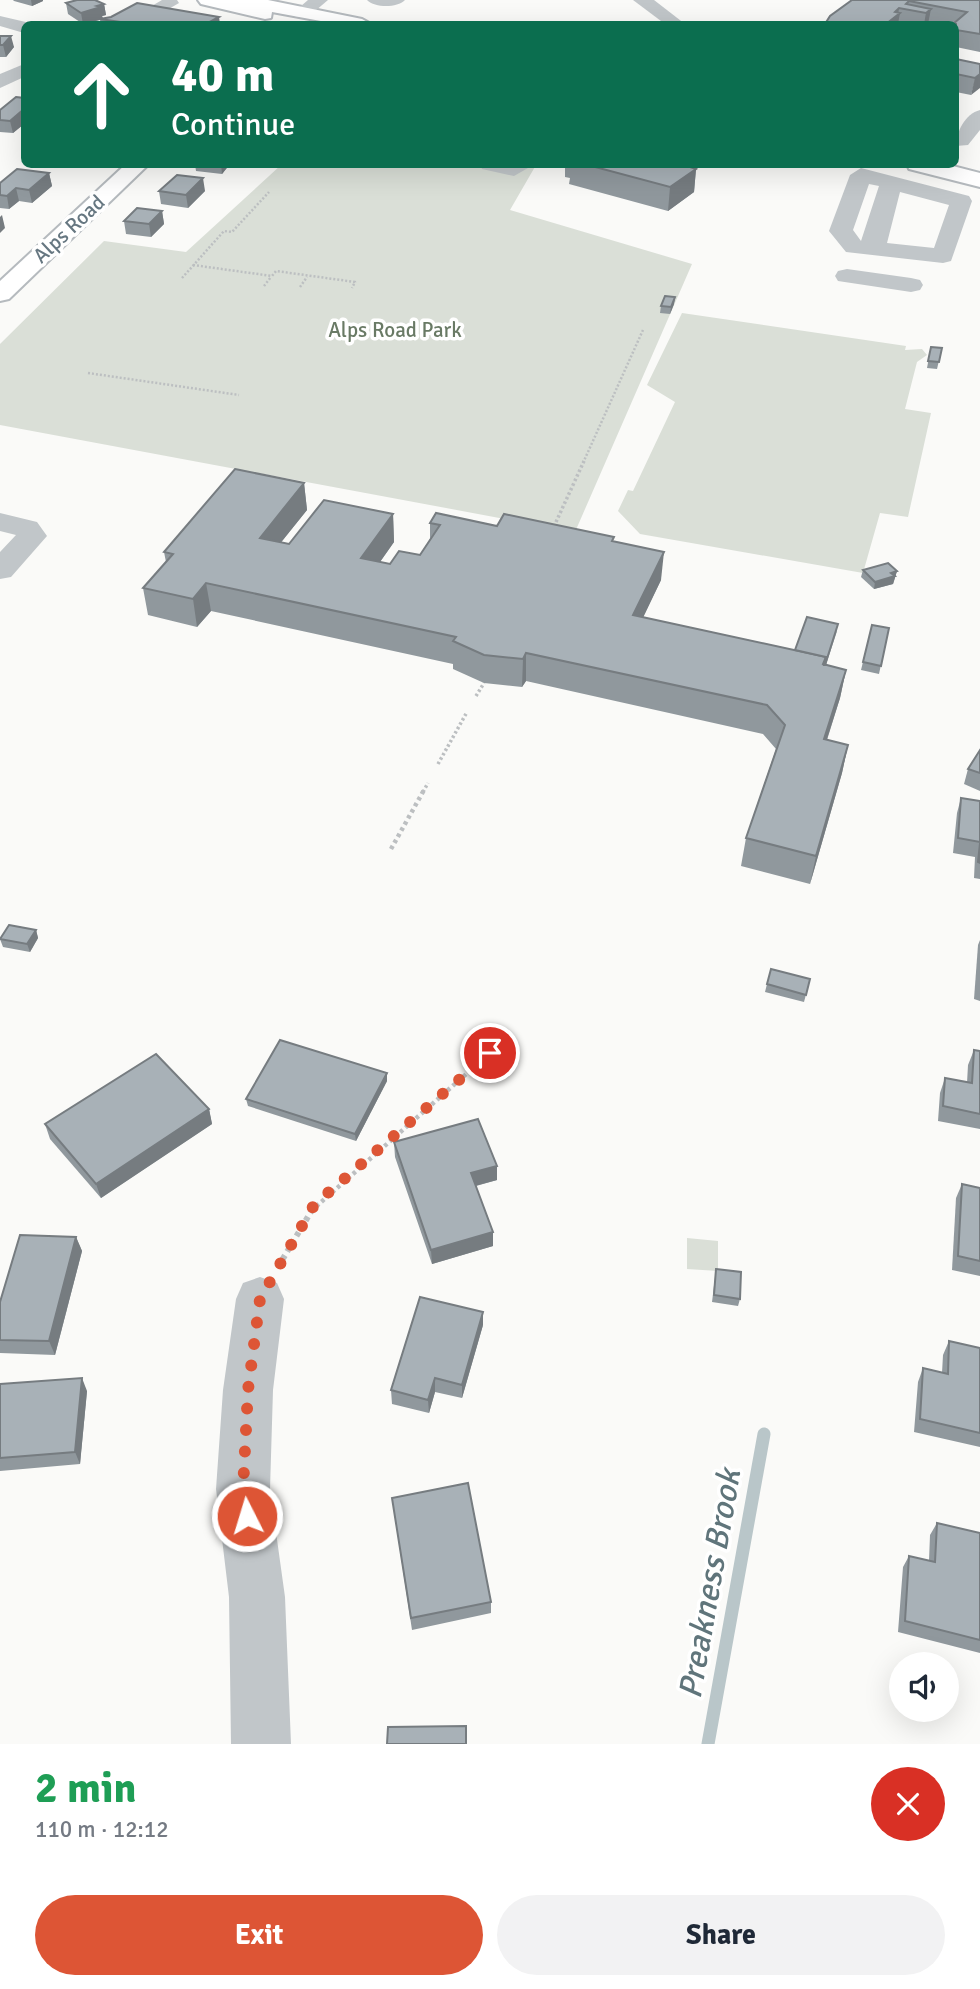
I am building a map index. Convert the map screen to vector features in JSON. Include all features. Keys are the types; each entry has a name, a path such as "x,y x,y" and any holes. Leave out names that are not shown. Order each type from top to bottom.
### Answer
{"main road":[{"path":"207,0 300,21"},
{"path":"241,0 300,21"},
{"path":"959,165 980,171"},
{"name":"Alps Road","path":"0,294 135,168"},
{"path":"932,168 980,180"}],"street":[{"path":"300,21 319,0"},
{"path":"376,0 396,0"},
{"path":"642,0 672,21"},
{"path":"134,21 177,1"},
{"path":"148,14 185,20"},
{"path":"0,21 21,26"},
{"path":"0,82 21,72"},
{"path":"959,103 980,108"},
{"path":"961,141 980,116"},
{"path":"861,175 891,182 961,201 943,257 863,248 841,231 861,175"},
{"path":"891,182 844,286 911,285"},
{"path":"0,522 26,528 32,536 0,570"},
{"path":"260,1299 248,1390 243,1489 257,1597 261,1744"}],"path":[{"path":"181,278 224,231 232,232 269,192"},
{"path":"193,265 272,276"},
{"path":"264,286 276,271 355,282 352,288"},
{"path":"300,287 308,276"},
{"path":"556,522 643,330"},
{"path":"88,373 239,395"},
{"path":"476,696 484,683"},
{"path":"438,764 467,712"},
{"path":"391,849 428,783"},
{"path":"260,1299 314,1205 490,1053"}],"green space":[{"name":"Alps Road Park","path":"278,168 534,168 510,210 692,264 575,532 0,425 0,344 104,241 186,252"},
{"path":"682,313 906,346 905,350 922,349 927,355 917,362 905,409 931,413 908,517 880,513 863,573 640,534 618,511 628,490 633,491 675,402 647,385"},
{"path":"687,1238 718,1241 718,1271 687,1269"}],"building":[{"path":"95,0 104,4 81,13 66,3"},
{"path":"852,0 980,0 980,34 959,30 959,21 956,21 967,12 909,1 906,4 931,9 926,13 899,8 895,12 900,13 890,21 827,21"},
{"path":"137,3 219,17 212,21 100,19 111,17"},
{"path":"0,36 11,36 0,45"},
{"path":"959,60 980,64 980,74 975,78 959,75"},
{"path":"16,97 21,98 21,112 10,121 0,120 0,110"},
{"path":"599,168 696,169 670,187"},
{"path":"17,169 49,173 29,190 16,188 7,196 0,195 0,183"},
{"path":"177,175 203,178 186,195 159,191"},
{"path":"137,208 162,211 149,224 124,221"},
{"path":"665,296 675,297 671,307 661,306"},
{"path":"931,347 942,348 939,362 928,361"},
{"path":"235,469 304,483 260,538 289,544 324,500 393,514 361,558 390,564 399,551 420,555 440,525 430,523 436,513 497,526 504,514 614,537 612,541 664,552 633,615 826,657 823,664 846,670 824,739 848,745 816,856 746,838 785,725 767,705 526,653 523,659 484,655 453,641 456,637 206,583 193,599 143,588 173,554 164,552"},
{"path":"888,563 897,571 891,573 895,576 875,582 863,570"},
{"path":"807,617 838,624 825,665 826,657 795,650"},
{"path":"872,625 889,628 881,666 863,662"},
{"path":"980,750 980,773 968,769"},
{"path":"961,798 980,801 980,842 958,838"},
{"path":"9,925 36,930 27,944 0,939"},
{"path":"771,969 810,979 806,995 767,984"},
{"path":"280,1040 387,1073 355,1134 246,1099"},
{"path":"974,1050 980,1051 980,1114 943,1106 945,1078 972,1083"},
{"path":"156,1054 209,1109 96,1184 45,1124"},
{"path":"478,1119 497,1166 471,1173 493,1232 431,1250 394,1142"},
{"path":"962,1184 980,1188 980,1261 958,1256"},
{"path":"20,1235 76,1237 49,1341 0,1340 0,1302"},
{"path":"716,1269 741,1272 740,1299 714,1295"},
{"path":"420,1297 483,1312 462,1385 435,1378 428,1400 391,1390"},
{"path":"949,1341 980,1348 980,1433 920,1419 923,1368 948,1374"},
{"path":"82,1378 75,1452 0,1458 0,1384"},
{"path":"468,1483 491,1602 411,1618 392,1498"},
{"path":"937,1523 980,1533 980,1640 905,1621 909,1556 935,1562"},
{"path":"466,1726 466,1744 387,1744 388,1727"}],"waterway":[{"name":"Preakness Brook","path":"708,1744 764,1434"}],"route":[{"path":"247,1516 243,1489 248,1390 260,1299 314,1205 490,1053"}]}
